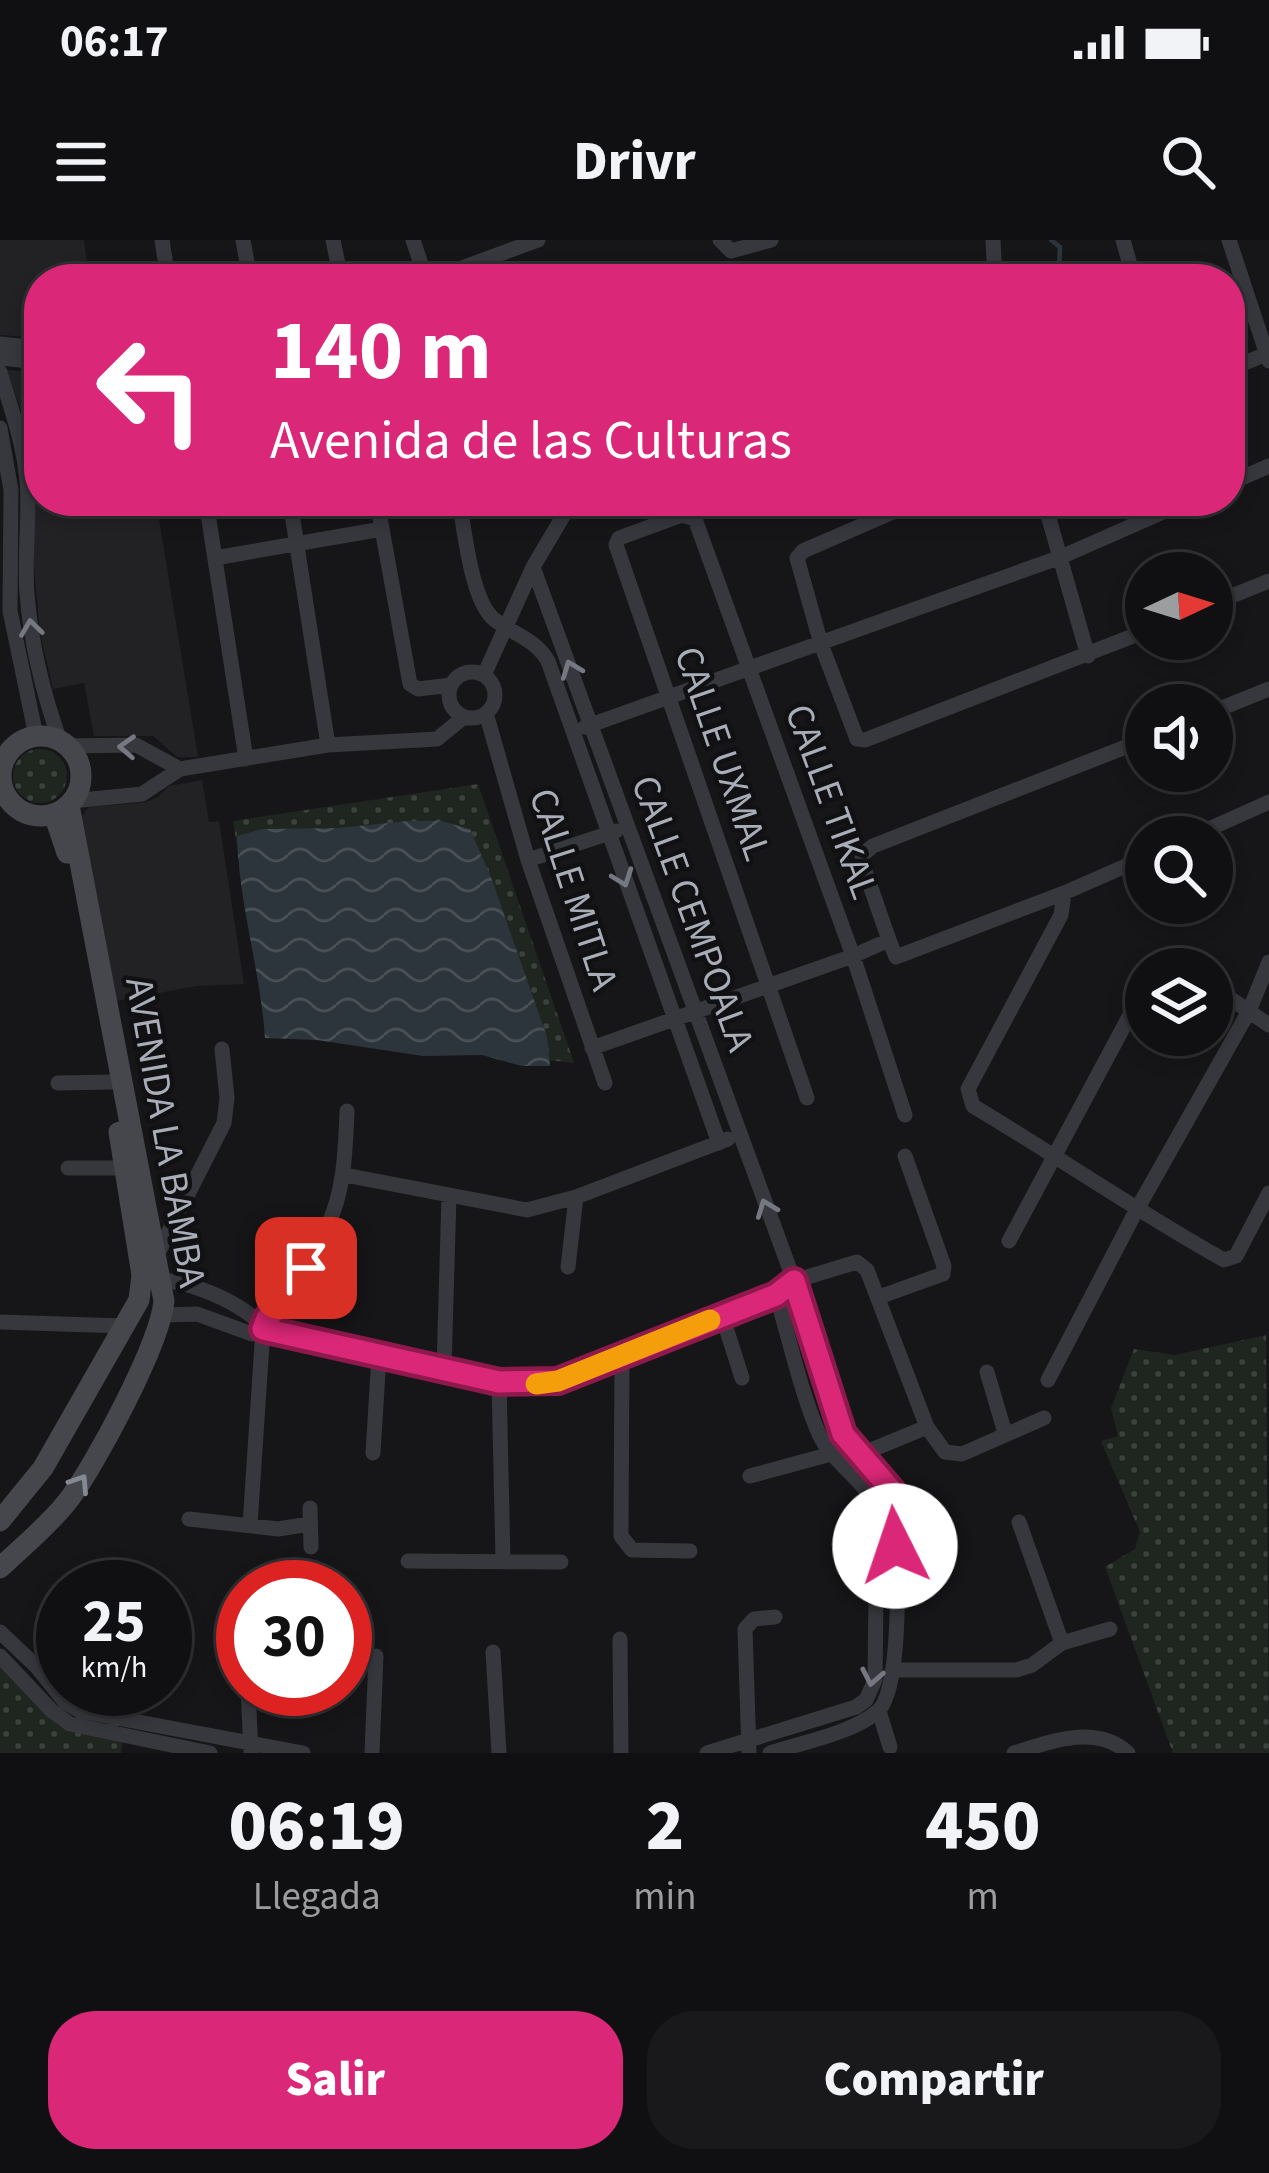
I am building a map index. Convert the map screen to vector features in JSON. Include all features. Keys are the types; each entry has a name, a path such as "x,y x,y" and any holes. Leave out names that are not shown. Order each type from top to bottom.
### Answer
{"street":[{"path":"471,264 538,240"},
{"path":"720,240 731,251 771,240"},
{"path":"1245,288 1268,356"},
{"path":"0,372 24,466"},
{"path":"0,428 11,490 10,611 36,736"},
{"path":"27,516 26,590 40,682 63,743 80,766 81,778 65,807"},
{"path":"208,516 245,759"},
{"path":"293,516 328,745"},
{"path":"180,769 136,745 63,743 36,736 15,745 0,768 3,796 29,815 142,794 180,769 328,745 437,739 464,716 486,713 495,693 484,675 467,672 451,685 418,689 410,684 380,516"},
{"name":"CALLE CEMPOALA","path":"462,516 481,599 493,619 531,640 545,655 718,1143"},
{"path":"555,516 557,526"},
{"path":"484,675 532,567 563,516"},
{"name":"CALLE UXMAL","path":"686,516 616,541 808,1098"},
{"name":"CALLE TIKAL","path":"690,516 854,956 905,1115"},
{"path":"884,516 799,554 797,565 856,739 865,740 1125,641"},
{"path":"1049,516 1088,656"},
{"path":"573,730 1061,557 1154,516"},
{"path":"215,558 382,529"},
{"name":"CALLE CEMPOALA","path":"532,567 794,1281 843,1434 893,1492 895,1670"},
{"path":"1233,595 1269,580"},
{"path":"451,685 449,701 464,716"},
{"path":"1233,703 1269,688"},
{"name":"CALLE MITLA","path":"486,713 527,860 605,1083"},
{"path":"1125,747 873,846 862,855 896,957 1125,866"},
{"path":"1233,818 1269,802"},
{"name":"AVENIDA LA BAMBA","path":"0,1524 43,1468 154,1272 125,1168 65,807"},
{"name":"AVENIDA LA BAMBA","path":"0,1568 69,1500 86,1474 162,1316 65,807"},
{"path":"527,860 626,827"},
{"path":"1064,893 1061,915 968,1089 973,1106 1136,1211 1230,1260 1269,1193"},
{"path":"592,1048 889,940"},
{"path":"1048,1380 1249,1011 1269,962"},
{"path":"1233,1000 1269,1025"},
{"path":"1009,1241 1125,1023"},
{"path":"222,1049 227,1098 224,1123 154,1272 257,1316 263,1329"},
{"path":"58,1083 111,1082"},
{"path":"250,1525 263,1329 267,1318 285,1302 329,1227 345,1175 347,1111"},
{"path":"345,1175 518,1210 576,1197 739,1135"},
{"path":"879,1297 943,1274 905,1156"},
{"path":"68,1168 125,1168"},
{"path":"444,1368 449,1196"},
{"path":"568,1267 576,1197"},
{"path":"0,1322 197,1314 252,1334 263,1329 499,1382 558,1381 776,1295 794,1281 856,1262 864,1264 927,1426 945,1452 954,1455 1044,1418"},
{"path":"707,1753 748,1746 856,1707 866,1700 875,1680 877,1509 870,1492 831,1454 819,1433 776,1295"},
{"path":"722,1316 742,1378"},
{"path":"130,1317 139,1338 154,1340"},
{"path":"622,1355 621,1537 632,1550 690,1551"},
{"path":"374,1453 380,1356"},
{"path":"987,1372 1005,1433"},
{"path":"805,1388 826,1381"},
{"path":"499,1382 503,1561"},
{"path":"859,1455 927,1426"},
{"path":"750,1476 831,1454"},
{"path":"189,1519 278,1529 310,1516 311,1547"},
{"path":"1019,1522 1062,1643"},
{"path":"0,1524 8,1541 0,1557"},
{"path":"407,1561 561,1562"},
{"path":"877,1577 895,1575"},
{"path":"748,1746 746,1629 754,1618 775,1617"},
{"path":"890,1747 879,1711 895,1670 1016,1670 1032,1665 1062,1643 1110,1629"},
{"path":"620,1639 621,1753"},
{"path":"3,1646 64,1720 303,1753"},
{"path":"493,1652 499,1753"},
{"path":"372,1753 376,1656"},
{"path":"770,1753 879,1711"},
{"path":"111,1726 112,1716"},
{"path":"249,1716 250,1748"},
{"path":"111,1726 210,1753"},
{"path":"1026,1751 1082,1736 1104,1737 1122,1748"}],"shaded area":[{"path":"0,240 84,240 87,264 24,264 24,337 0,335"},
{"path":"7,370 24,371 24,419"},
{"path":"33,516 158,516 198,757 177,757 153,736 94,736 84,683 53,689 40,633"},
{"path":"40,749 59,757 67,776 59,795 40,803 21,795 13,776 21,757"},
{"path":"202,780 209,822 219,821 244,984 197,986 116,1001 82,816 89,807 146,802 169,786"},
{"path":"478,784 574,1063 266,1027 233,821"},
{"path":"1266,1335 1269,1753 1173,1753 1105,1567 1135,1549 1140,1532 1101,1441 1118,1436 1111,1408 1134,1349 1175,1355"},
{"path":"0,1660 36,1696 36,1716 51,1716 72,1731 123,1739 121,1753 0,1753"}],"water":[{"path":"441,821 470,829 547,1037 550,1066 522,1066 482,1055 423,1056 317,1040 265,1038 237,836 262,829"}],"waterway":[{"path":"1051,240 1060,247 1059,264"}],"slow traffic":[{"path":"536,1384 558,1381 710,1320"}],"route":[{"path":"306,1268 263,1329 499,1382 529,1384 558,1381 776,1295 794,1281 843,1434 893,1492 895,1546"}]}
